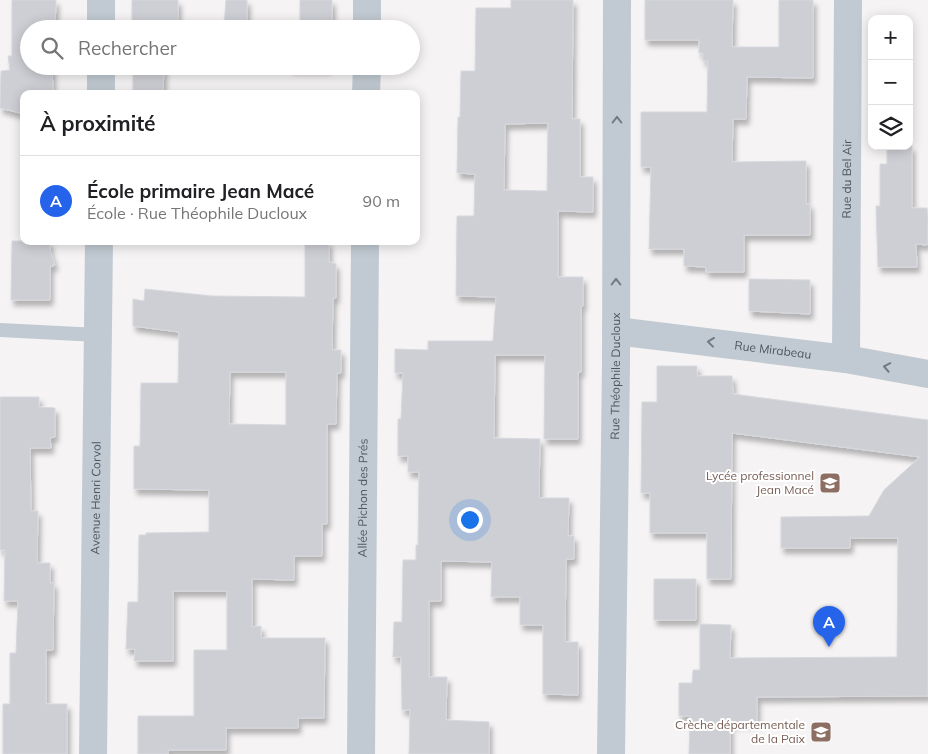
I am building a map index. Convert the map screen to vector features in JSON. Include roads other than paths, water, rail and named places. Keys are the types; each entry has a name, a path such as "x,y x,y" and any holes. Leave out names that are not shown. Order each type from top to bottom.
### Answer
{"street":[{"path":"101,0 101,20"},
{"path":"367,0 367,20"},
{"name":"Rue Théophile Ducloux","path":"611,754 616,331 617,0"},
{"name":"Rue du Bel Air","path":"846,359 848,0"},
{"path":"101,75 101,90"},
{"path":"366,90 367,75"},
{"name":"Avenue Henri Corvol","path":"93,754 99,245"},
{"name":"Allée Pichon des Prés","path":"361,754 365,245"},
{"name":"Rue Mirabeau","path":"616,331 846,359 928,374"}],"lane":[{"path":"0,330 98,335"}],"place":[{"name":"Lycée professionnel Jean Macé","path":"830,483"},
{"name":"École primaire Jean Macé","path":"829,647"},
{"name":"Crèche départementale de la Paix","path":"821,732"}]}
